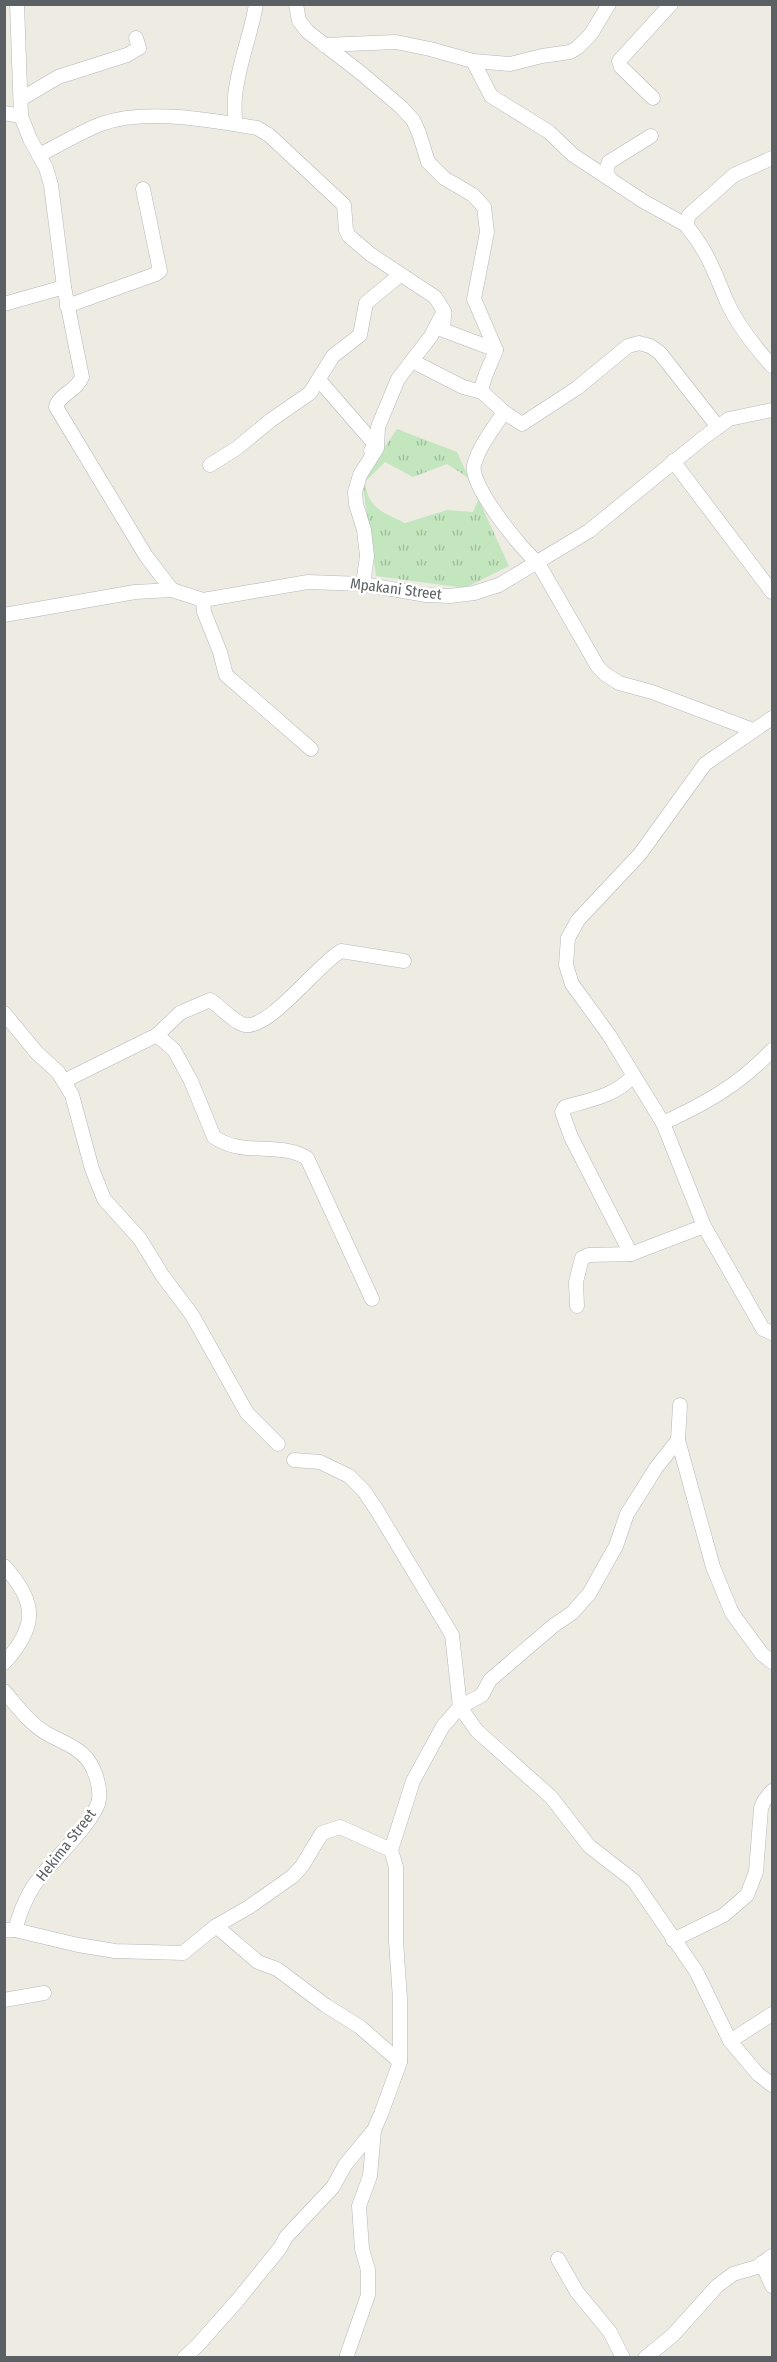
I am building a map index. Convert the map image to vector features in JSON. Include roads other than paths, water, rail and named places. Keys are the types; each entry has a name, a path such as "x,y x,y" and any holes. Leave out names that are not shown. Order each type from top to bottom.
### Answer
{"street":[{"path":"17,4 21,116 30,139 46,168 54,201 67,306 82,377 80,384 58,400 56,407 146,556 172,590"},
{"path":"235,124 238,75 252,28 256,4"},
{"path":"296,4 300,21 308,32 401,107 412,120 419,133 428,162 444,178 472,195 484,207 487,232 474,299 496,350 489,371 481,384 482,392"},
{"path":"324,45 396,42 473,61 510,64 570,52 577,48 591,34 609,4"},
{"path":"653,98 621,67 619,61 671,4"},
{"path":"21,99 58,77 127,55 139,48 136,38"},
{"path":"473,61 491,96 549,132 573,155 686,225 717,273 728,303 740,326 772,366"},
{"path":"4,113 21,116"},
{"path":"39,155 102,124 127,117 167,117 257,128 270,135 344,205 346,230 349,236 400,275 435,297 444,311 443,330 496,350"},
{"path":"610,179 606,171 609,162 651,136"},
{"path":"686,225 691,213 734,175 772,158"},
{"path":"67,306 160,271 143,189"},
{"path":"210,465 237,448 271,420 301,400 320,380 333,356 360,335 366,303 400,275"},
{"path":"4,304 64,287"},
{"path":"363,584 367,556 364,530 355,492 360,475 377,448 378,427 398,379 431,336 444,311"},
{"path":"412,361 463,387 482,392 504,412 522,424 577,388 628,346 639,343 650,346 660,353 718,428"},
{"path":"320,380 375,445 356,474 351,496"},
{"name":"Mpakani Street","path":"4,615 135,592 172,590 203,600 308,582 363,584 416,594 450,596 474,593 499,585 589,531 673,461 729,420 772,410"},
{"path":"504,412 478,456 474,474 478,484 512,534 529,556 538,563 591,658 612,680 652,692 753,730"},
{"path":"673,461 772,592"},
{"path":"203,600 204,612 226,675 311,749"},
{"path":"772,718 705,764 640,854 578,920 568,938 566,965 572,984 609,1035 663,1123 704,1226 763,1329 772,1333"},
{"path":"64,1081 157,1035 180,1013 210,1000 238,1022 244,1025 252,1024 280,1007 321,965 341,951 404,961"},
{"path":"4,1013 37,1053 58,1072 72,1095 92,1169 104,1199 140,1239 162,1275 192,1316 247,1413 278,1444"},
{"path":"157,1035 174,1050 214,1137 220,1142 241,1148 296,1151 307,1158 372,1299"},
{"path":"663,1123 706,1103 733,1086 772,1050"},
{"path":"631,1254 571,1137 562,1112 565,1107 610,1094 623,1087 633,1076"},
{"path":"577,1306 576,1282 582,1258 589,1255 631,1254 704,1226"},
{"path":"680,1405 678,1440 713,1567 732,1613 762,1654 772,1662"},
{"path":"346,2358 368,2295 368,2270 362,2249 359,2206 370,2176 374,2130 400,2062 396,1867 391,1851 413,1781 442,1726 460,1707 482,1695 490,1680 553,1626 572,1613 589,1594 616,1546 627,1514 656,1468 678,1440"},
{"path":"294,1460 320,1462 349,1476 364,1491 452,1635 460,1707 477,1731 551,1797 589,1846 634,1881 696,1971 730,2041 758,2074 772,2085"},
{"path":"4,1566 26,1593 30,1613 22,1639 4,1663"},
{"name":"Hekima Street","path":"4,1691 27,1718 47,1734 80,1751 94,1772 100,1796 97,1806 78,1834 30,1891 10,1930"},
{"path":"673,1940 724,1915 747,1894 756,1872 761,1808 772,1791"},
{"path":"10,1930 115,1951 183,1953 216,1926 249,1907 293,1876 302,1866 322,1833 340,1827 391,1851"},
{"path":"216,1926 258,1962 278,1969 325,2005 355,2024 400,2062"},
{"path":"4,2000 44,1993"},
{"path":"730,2041 772,2014"},
{"path":"184,2358 232,2307 280,2248 286,2237 333,2187 356,2151 374,2130"},
{"path":"558,2259 577,2292 610,2332 623,2358"},
{"path":"645,2358 673,2335 717,2286 733,2274 767,2260 772,2286"}]}
